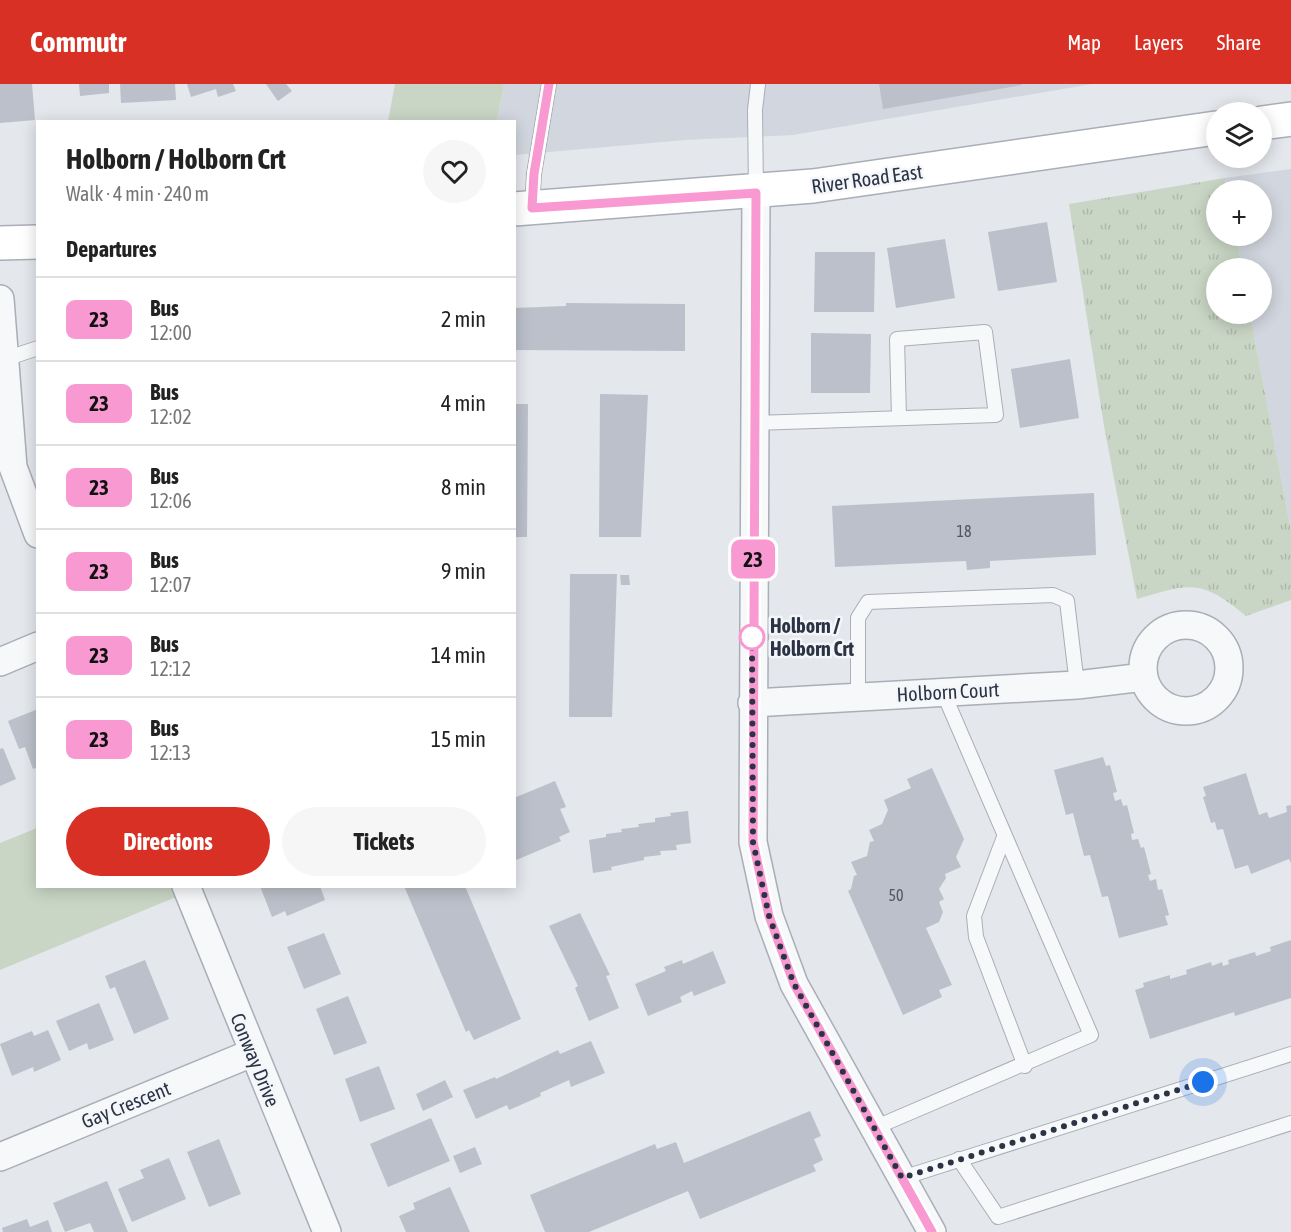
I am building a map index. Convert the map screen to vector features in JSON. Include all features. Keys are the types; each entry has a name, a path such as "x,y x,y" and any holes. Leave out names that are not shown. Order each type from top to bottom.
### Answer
{"street":[{"path":"1272,122 1291,119"},
{"name":"River Road East","path":"523,208 756,193 1206,129"},
{"path":"756,193 753,842 769,916 794,984 932,1232"},
{"path":"0,243 36,242"},
{"path":"0,299 6,459 13,467 36,529"},
{"path":"0,662 36,647"},
{"name":"Holborn Court","path":"752,703 1077,685 1144,677"},
{"name":"Conway Drive","path":"187,888 252,1053 327,1232"},
{"name":"Gay Crescent","path":"0,1157 252,1053"}],"lane":[{"path":"523,208 534,174 549,84"},
{"path":"756,193 755,110 758,84"},
{"path":"754,423 996,415 985,332 897,339 899,418"},
{"path":"2,343 36,348"},
{"path":"858,697 858,618 868,602 1053,595 1067,601 1077,685"},
{"path":"874,1128 1025,1066 1091,1035 943,692"},
{"path":"1004,837 974,916 976,937 1025,1066"},
{"path":"902,1178 1291,1054"},
{"path":"959,1159 998,1217 1291,1123"}],"shaded area":[{"path":"504,84 1092,84 793,135 685,140 516,155 516,120 497,120"},
{"path":"1291,169 1291,531 1252,324 1272,324 1272,258 1240,258 1238,246 1272,246 1272,180 1225,180 1225,178"}],"green space":[{"path":"395,84 504,84 497,120 388,120"},
{"path":"1206,181 1206,246 1238,246 1240,258 1206,258 1206,324 1252,324 1291,531 1291,600 1246,616 1218,595 1195,588 1170,590 1137,599 1104,426 1069,204"},
{"path":"36,828 36,888 198,888 0,970 0,843"}],"building":[{"path":"0,84 32,84 35,120 0,123"},
{"path":"79,84 109,84 109,93 80,96"},
{"path":"120,84 175,84 176,100 121,103"},
{"path":"187,84 233,84 236,91 218,97 216,89 191,97"},
{"path":"266,84 286,84 292,91 278,101"},
{"path":"879,84 1022,84 1022,85 883,109"},
{"path":"1047,222 1057,282 998,291 988,232"},
{"path":"945,239 955,298 896,308 887,248"},
{"path":"815,252 875,252 874,312 814,312"},
{"path":"566,303 685,304 685,351 516,350 516,308 566,306"},
{"path":"811,333 871,334 870,393 811,393"},
{"path":"1070,359 1079,418 1020,428 1011,369"},
{"path":"600,394 648,395 641,537 599,537"},
{"path":"516,404 528,404 527,537 516,537"},
{"path":"1094,493 1096,555 990,561 990,568 967,570 966,561 835,567 832,506"},
{"path":"570,574 617,574 612,717 569,717"},
{"path":"620,575 629,575 630,585 621,585"},
{"path":"36,710 36,768 33,769 25,747 19,749 8,721"},
{"path":"3,748 16,779 0,786 0,749"},
{"path":"1103,757 1106,766 1110,765 1117,792 1113,793 1115,801 1121,799 1123,806 1127,805 1134,833 1131,834 1132,840 1138,839 1141,848 1144,847 1151,874 1148,875 1150,881 1156,879 1158,890 1162,889 1169,915 1165,916 1168,925 1119,938 1108,896 1102,897 1090,855 1084,856 1073,813 1066,815 1054,770"},
{"path":"932,768 964,839 956,857 961,867 945,874 946,878 939,889 944,899 939,902 943,912 939,922 926,928 952,985 939,990 942,997 903,1015 848,891 851,889 854,876 857,875 851,862 867,856 870,842 874,841 869,830 882,824 888,810 884,800 911,788 907,779"},
{"path":"1246,773 1259,815 1267,812 1269,818 1287,812 1286,806 1291,805 1291,863 1289,859 1251,874 1248,865 1235,869 1223,829 1217,830 1215,822 1211,823 1203,797 1206,796 1203,787"},
{"path":"555,781 566,807 560,809 570,832 559,837 561,841 516,860 516,797"},
{"path":"688,811 691,843 676,845 677,850 660,851 661,855 644,857 644,860 611,867 612,870 593,873 589,840 606,837 606,834 622,832 621,829 639,827 638,824 655,822 655,818 671,816 670,813"},
{"path":"261,888 321,888 325,900 287,916 285,911 272,917"},
{"path":"405,888 466,888 521,1019 474,1040 469,1030 466,1032"},
{"path":"580,913 610,975 606,976 619,1008 589,1021 575,988 578,986 549,926"},
{"path":"324,933 341,974 304,989 287,947"},
{"path":"1291,940 1291,998 1235,1016 1234,1012 1150,1039 1135,990 1144,987 1143,983 1170,975 1170,979 1187,974 1186,970 1211,962 1212,966 1222,962 1223,966 1229,964 1228,960 1255,952 1256,956 1271,951 1270,947"},
{"path":"713,951 726,983 694,996 692,991 680,997 682,1002 648,1016 635,984 666,971 664,967 682,960 683,964"},
{"path":"145,960 169,1019 134,1034 115,987 110,989 105,976"},
{"path":"348,996 367,1043 334,1055 316,1009"},
{"path":"99,1003 114,1040 89,1050 87,1043 69,1051 56,1021"},
{"path":"48,1030 61,1060 34,1072 33,1067 12,1076 0,1044 32,1031 34,1036"},
{"path":"591,1041 605,1073 571,1087 569,1080 509,1110 507,1105 476,1119 463,1090 495,1077 496,1079 558,1050 560,1054"},
{"path":"379,1066 395,1109 360,1122 345,1079"},
{"path":"445,1080 453,1097 423,1111 416,1094"},
{"path":"810,1111 821,1136 814,1139 823,1160 813,1165 816,1171 700,1219 688,1191 589,1232 545,1232 530,1195 655,1144 657,1149 676,1142 684,1163"},
{"path":"431,1118 450,1161 388,1187 370,1144"},
{"path":"219,1139 241,1194 209,1207 187,1152"},
{"path":"475,1147 482,1164 460,1173 453,1156"},
{"path":"169,1158 186,1199 132,1222 118,1189 144,1178 140,1170"},
{"path":"107,1181 128,1232 94,1232 90,1223 65,1232 53,1203"},
{"path":"450,1187 470,1232 406,1232 399,1216 415,1209 413,1203"},
{"path":"27,1219 30,1227 48,1220 52,1232 3,1232 2,1228"}],"bus line":[{"name":"23","path":"549,84 534,174 532,208 756,193 753,842 769,916 794,984 932,1232"}],"place":[{"name":"Holborn / Holborn Crt","path":"752,637"}],"route":[{"path":"752,637 753,842 769,916 794,984 902,1178 1203,1082"}]}
